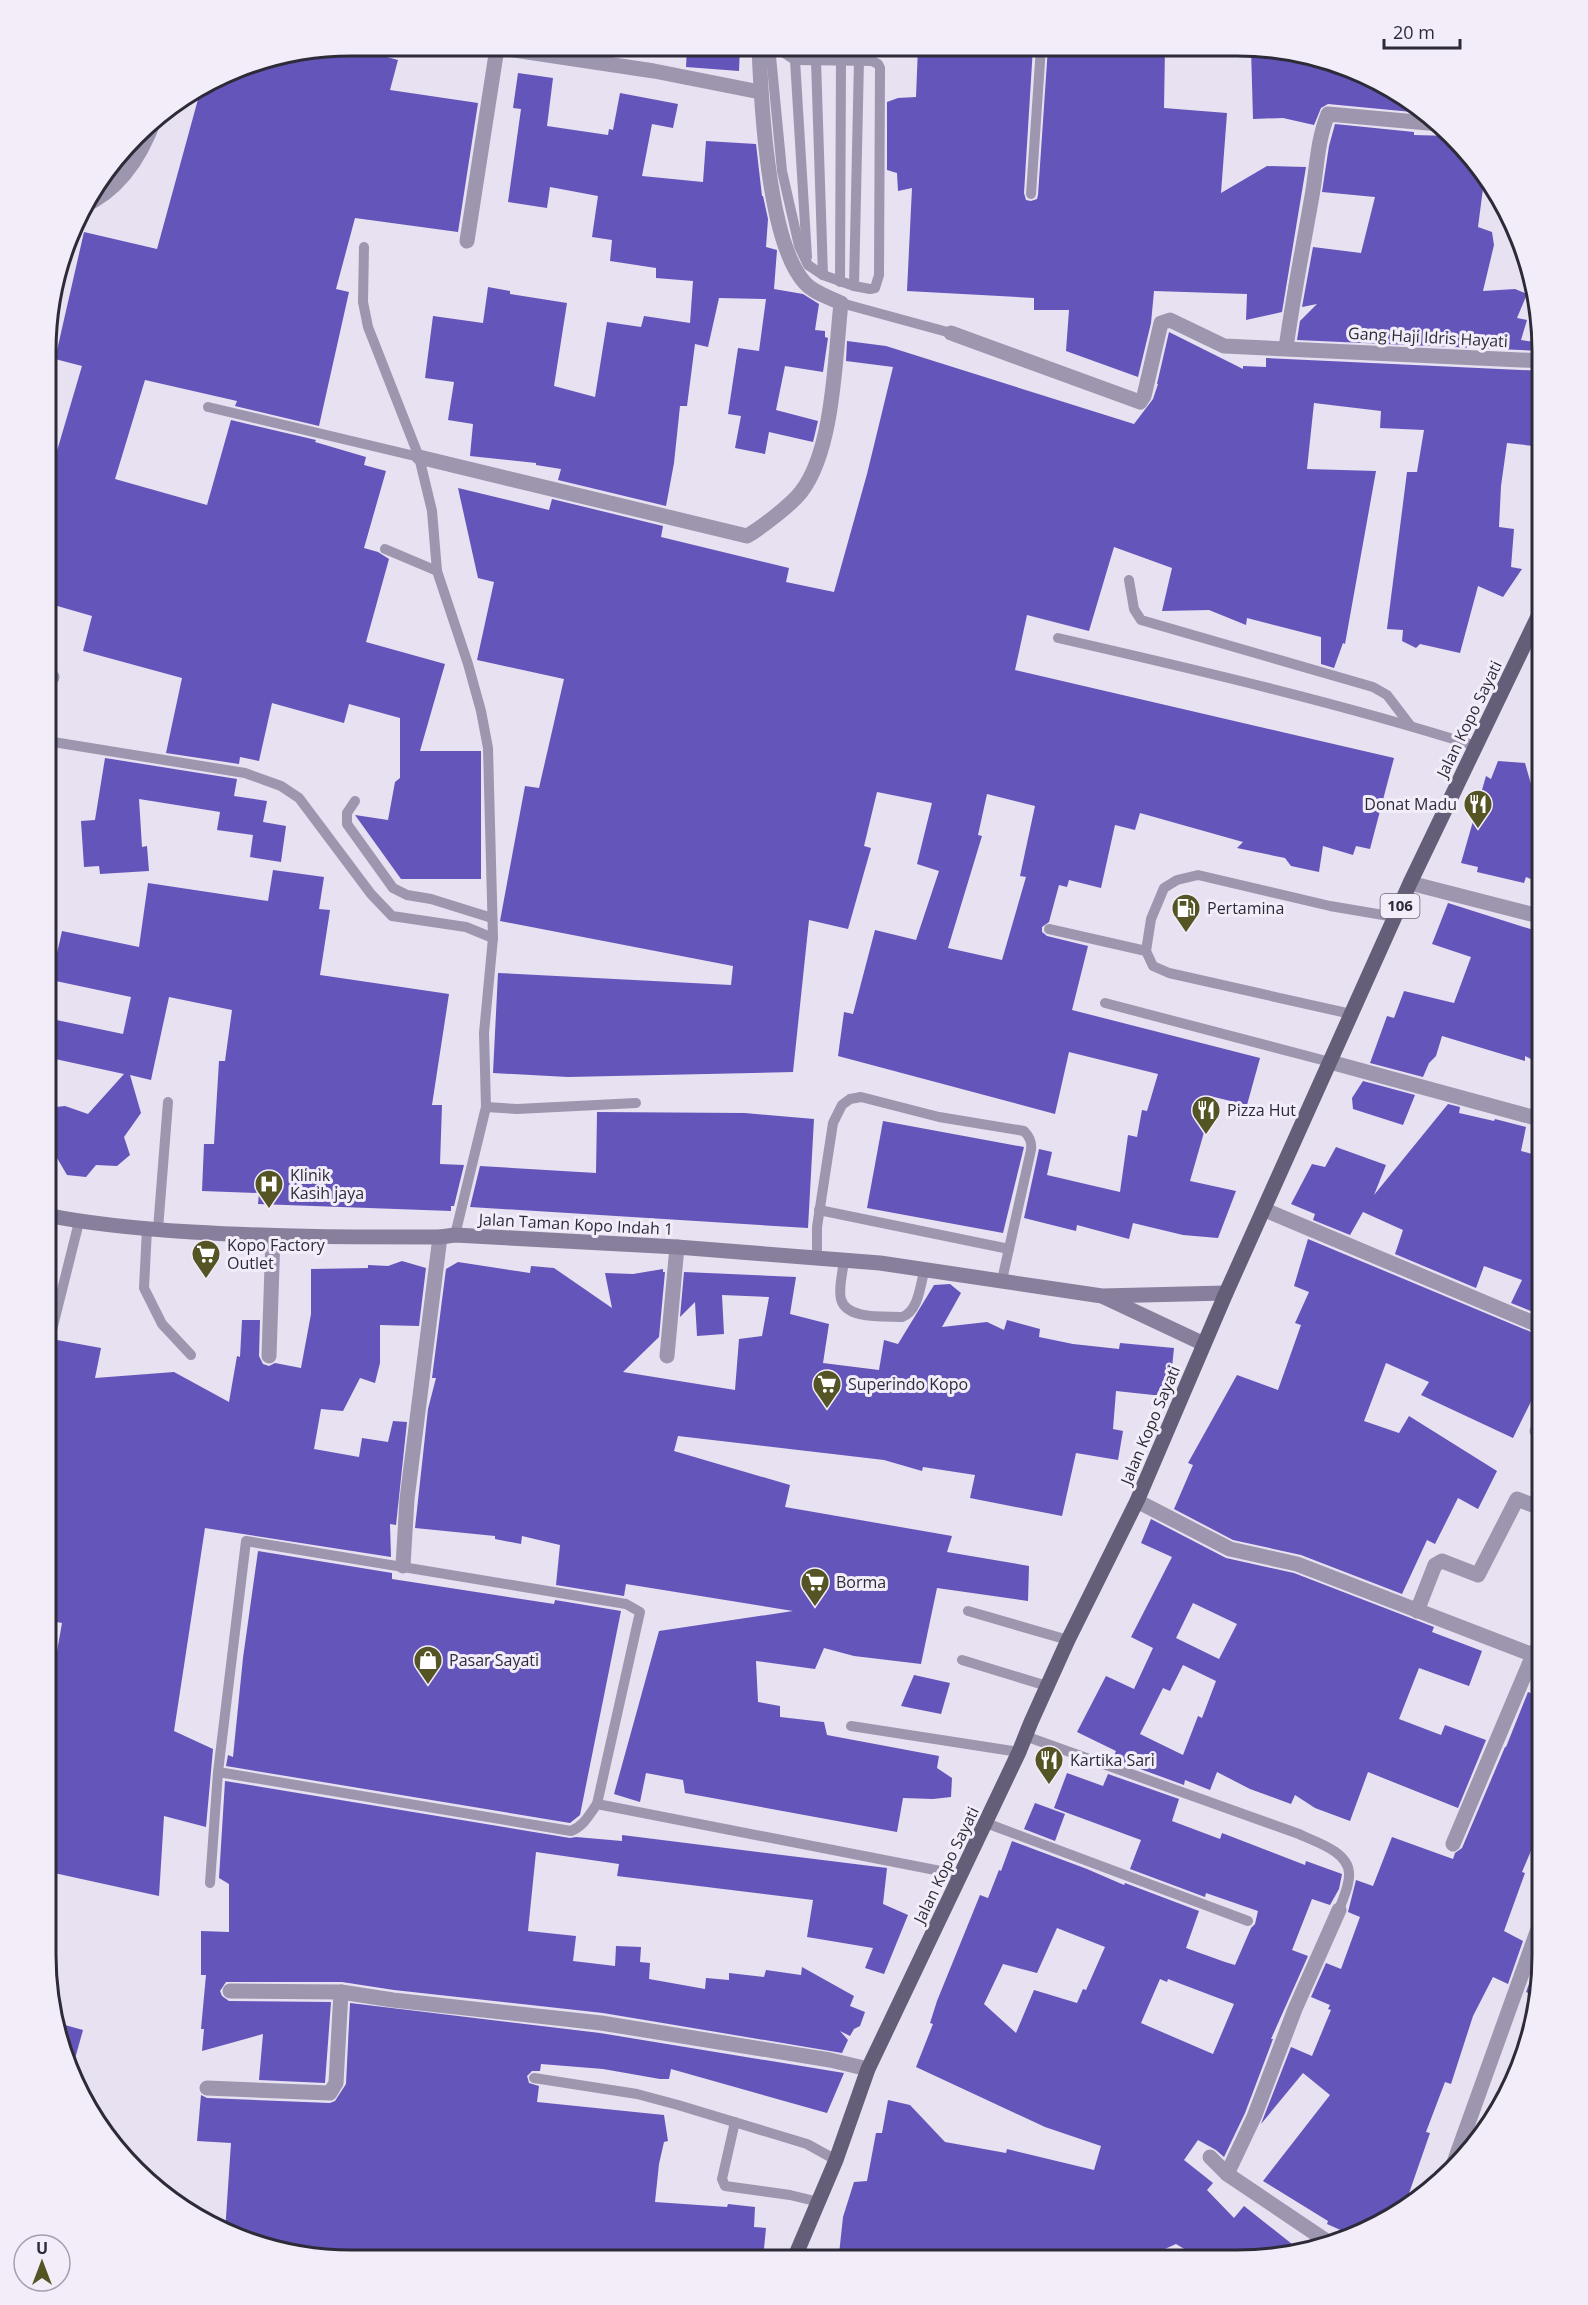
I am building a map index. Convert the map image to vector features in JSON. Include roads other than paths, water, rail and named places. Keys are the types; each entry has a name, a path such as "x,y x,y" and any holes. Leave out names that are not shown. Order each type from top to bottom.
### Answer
{"main road":[{"name":"Jalan Kopo Sayati","path":"798,2250 836,2160 868,2070 986,1823 1068,1640 1137,1501 1204,1344 1410,883 1532,629"},
{"name":"Jalan Taman Kopo Indah 1","path":"56,1217 79,1222 152,1229 273,1237 448,1236 677,1247 925,1268 1102,1296 1227,1293"},
{"name":"Jalan Taman Kopo Indah 1","path":"1102,1296 1204,1344"}],"street":[{"path":"467,241 496,56"},
{"path":"592,56 760,92"},
{"path":"419,457 747,536 760,528 801,493 819,456 828,417 841,303 806,284 798,274 786,247 775,204 760,92 759,56"},
{"path":"1286,348 1320,134 1328,114 1424,123"},
{"path":"99,197 107,192 128,171 143,141"},
{"name":"Gang Haji Idris Hayati","path":"951,333 1140,402 1144,396 1161,323 1165,320 1170,320 1224,346 1532,360"},
{"path":"1410,883 1532,914"},
{"path":"1330,1062 1532,1117"},
{"path":"1264,1210 1532,1322"},
{"path":"403,1566 407,1499 448,1236"},
{"path":"269,1356 273,1237"},
{"path":"668,1356 677,1247"},
{"path":"1417,1611 1435,1565 1442,1561 1478,1575 1517,1499 1532,1505"},
{"path":"1137,1501 1230,1549 1297,1564 1532,1655"},
{"path":"1453,1844 1532,1657"},
{"path":"1227,2174 1254,2117 1295,2009 1339,1910"},
{"path":"1459,2149 1532,1946"},
{"path":"230,1991 341,1992 601,2023 830,2060 868,2070"},
{"path":"207,2088 330,2093 336,2084 341,1992"},
{"path":"1210,2157 1227,2174 1321,2237"}],"lane":[{"path":"773,56 783,171 799,246 808,265 823,275 854,286 875,288 879,275 880,68 872,61 795,60 788,56"},
{"path":"1031,194 1040,56"},
{"path":"795,60 808,265"},
{"path":"840,282 841,60"},
{"path":"854,286 859,60"},
{"path":"816,61 823,275"},
{"path":"364,247 363,302 368,327 419,457 432,511 437,571 468,664 488,748 493,938 483,1033 486,1107 448,1236"},
{"path":"841,303 951,333"},
{"path":"208,407 419,457"},
{"path":"385,549 437,571"},
{"path":"1129,580 1134,609 1141,620 1373,687 1387,695 1410,725"},
{"path":"1058,638 1196,670 1410,725 1476,746"},
{"path":"56,742 245,773 270,781 290,790 299,798 371,894 392,916 466,927 493,938"},
{"path":"355,801 347,813 347,824 393,888 407,895 431,899 492,918"},
{"path":"1351,1014 1169,973 1153,966 1146,951 1151,919 1164,888 1177,880 1198,875 1330,906 1395,917"},
{"path":"1049,929 1146,951"},
{"path":"1105,1004 1330,1062"},
{"path":"817,1258 819,1210 833,1123 842,1105 850,1099 861,1097 939,1117 1024,1131 1028,1135 1032,1144 1031,1150 1002,1280"},
{"path":"168,1102 144,1288 162,1324 191,1355"},
{"path":"486,1107 517,1109 636,1103"},
{"path":"819,1210 1009,1249"},
{"path":"56,1314 79,1222"},
{"path":"844,1260 840,1297 848,1309 861,1314 902,1317 909,1315 914,1308 925,1268"},
{"path":"210,1883 218,1772 246,1541 626,1604 640,1612 597,1804 582,1826 571,1831 218,1772"},
{"path":"968,1611 1068,1640"},
{"path":"962,1660 1047,1686"},
{"path":"851,1726 1019,1752"},
{"path":"1025,1736 1288,1830 1335,1852 1348,1865 1350,1872 1339,1910"},
{"path":"597,1804 961,1875"},
{"path":"986,1823 1248,1921"},
{"path":"534,2078 638,2094 807,2144 836,2160"},
{"path":"735,2122 722,2179 725,2186 790,2195 819,2202"}],"place":[{"name":"Donat Madu","path":"1478,830"},
{"name":"Pertamina","path":"1186,934"},
{"name":"Pizza Hut","path":"1206,1136"},
{"name":"Klinik Kasih jaya","path":"269,1210"},
{"name":"Kopo Factory Outlet","path":"206,1280"},
{"name":"Superindo Kopo","path":"827,1410"},
{"name":"Borma","path":"815,1608"},
{"name":"Pasar Sayati","path":"428,1686"},
{"name":"Kartika Sari","path":"1049,1786"}]}
